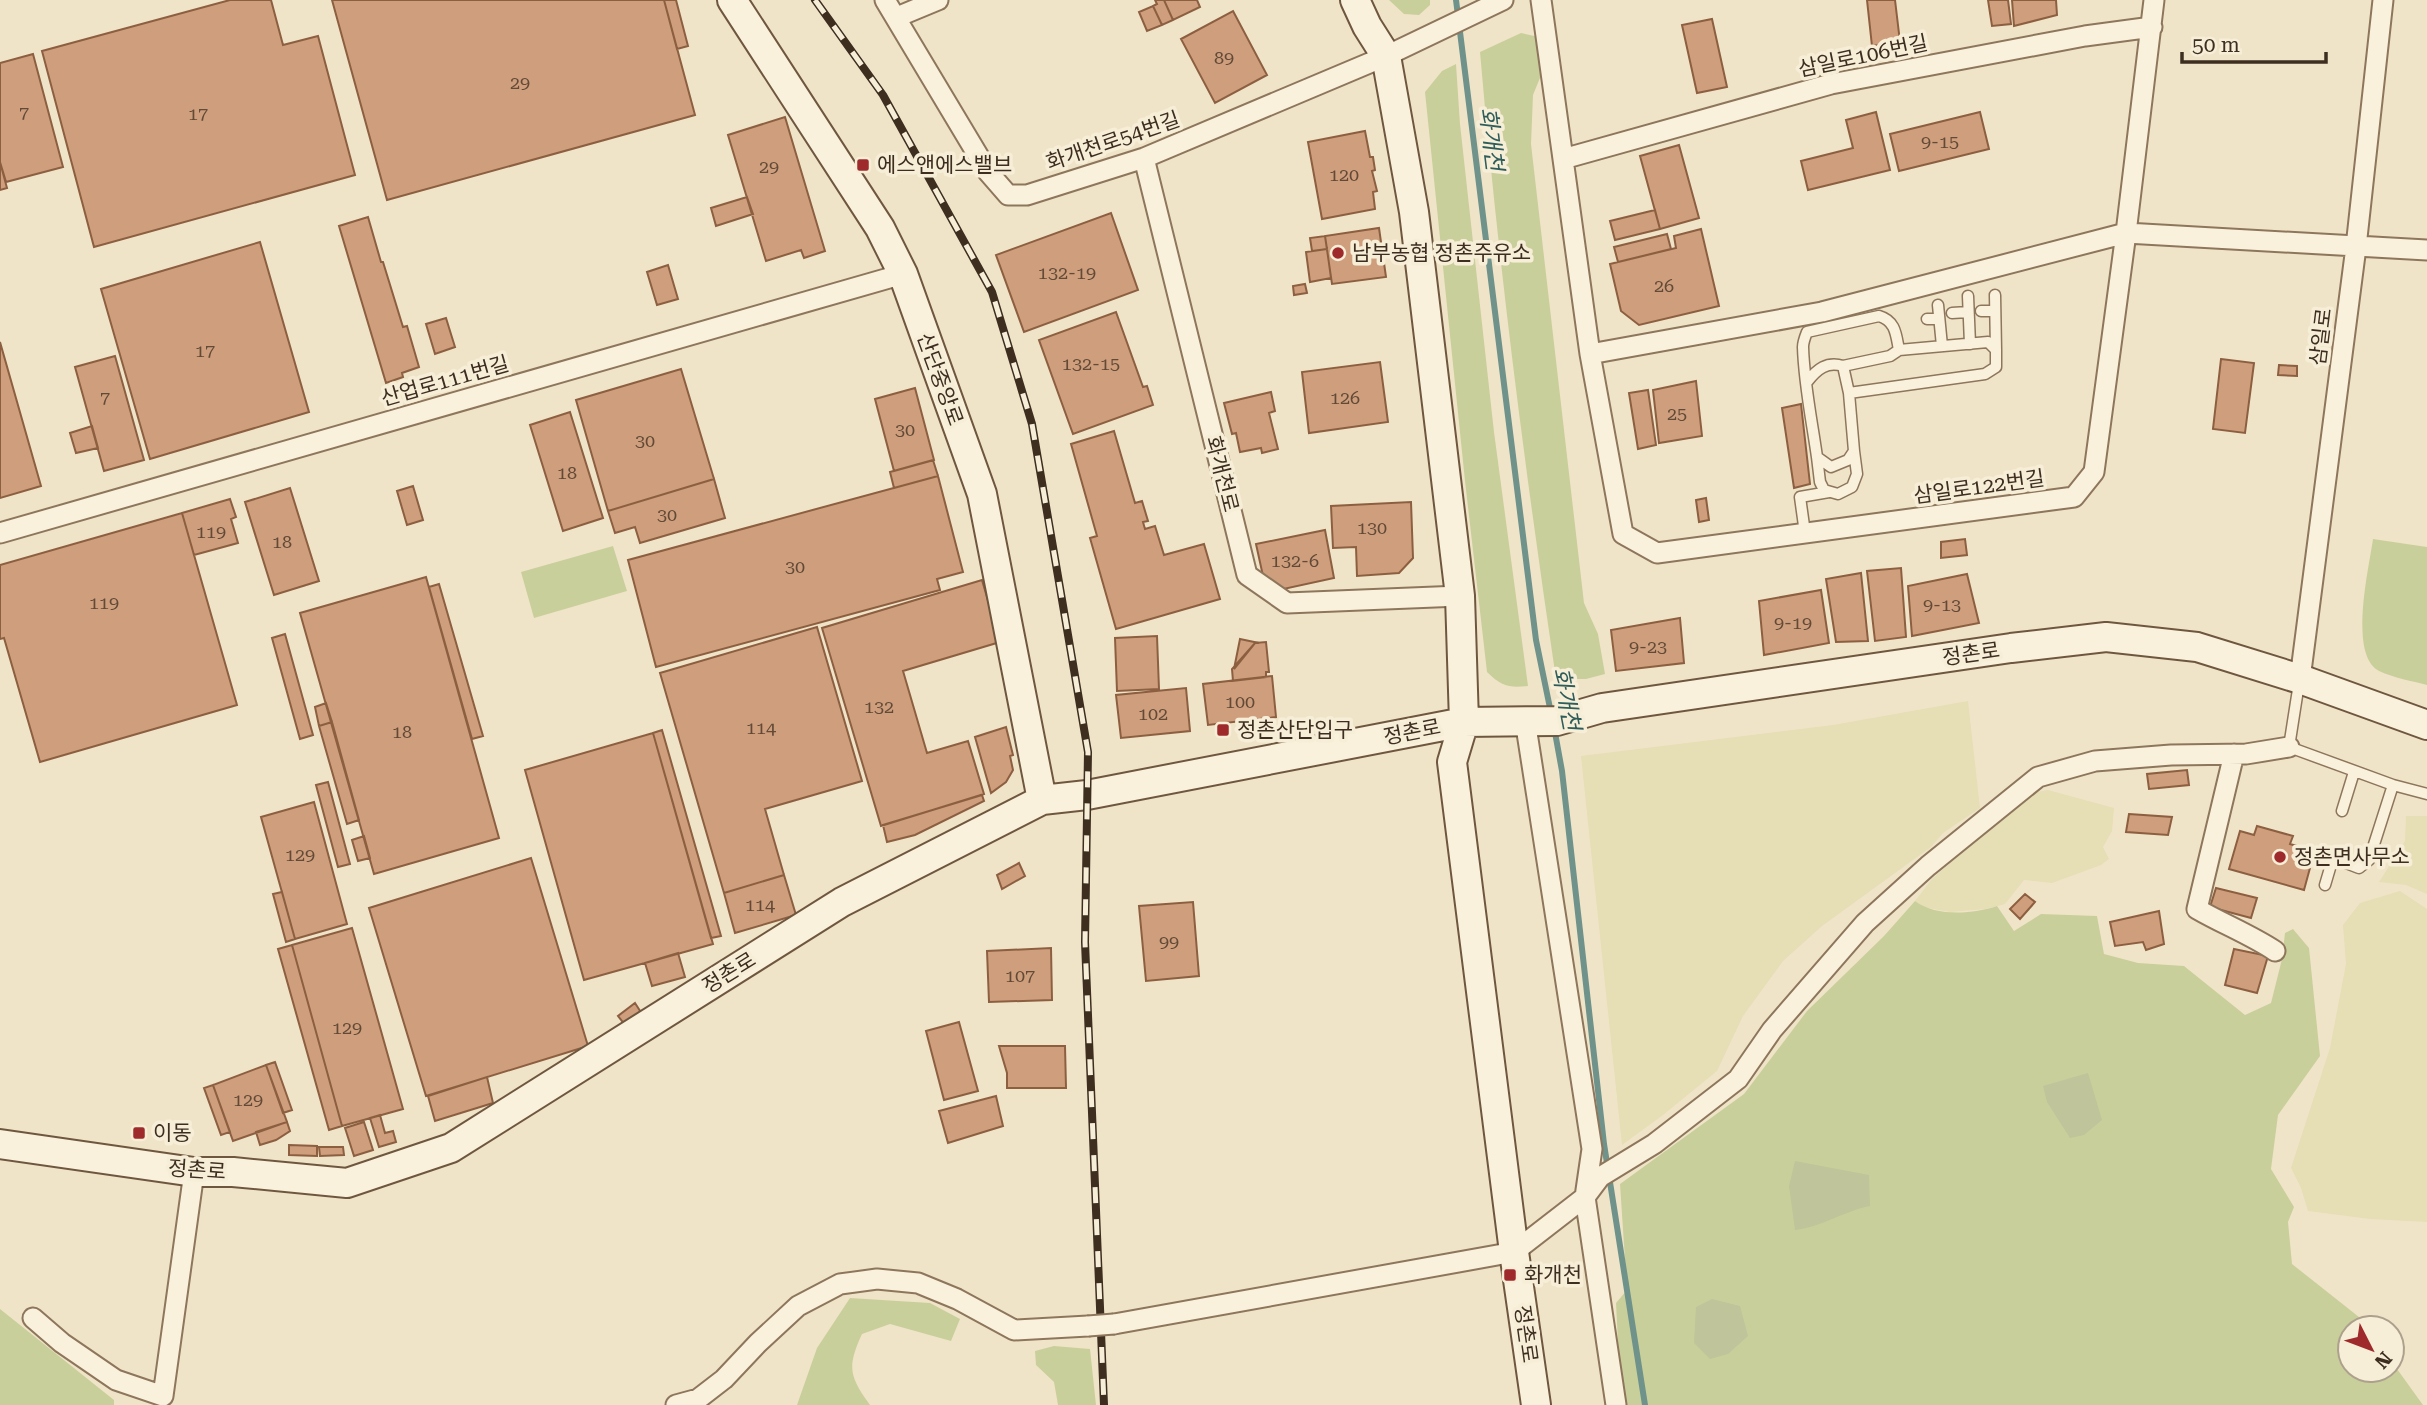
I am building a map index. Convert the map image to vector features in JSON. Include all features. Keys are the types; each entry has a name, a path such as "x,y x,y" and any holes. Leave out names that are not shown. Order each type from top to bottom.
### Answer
{"main road":[{"name":"산단중앙로","path":"732,0 880,228 902,274 982,494 1042,800"},
{"path":"1355,0 1367,26 1395,52 1460,596 1464,722"},
{"name":"정촌로","path":"2,1137 194,1172 233,1172 346,1183 451,1148 842,902 1042,800 1101,793 1464,722 1540,721 1616,706 2011,648 2106,637 2197,647 2300,679 2427,725"},
{"name":"정촌로","path":"1464,722 1452,762 1536,1405"}],"street":[{"name":"화개천로54번길","path":"885,0 988,172 1008,195 1027,195 1144,158 1395,52 1503,0"},
{"path":"897,18 938,0"},
{"path":"1541,0 1590,354 1822,312 2126,233 2427,250"},
{"path":"2152,26 2154,0"},
{"name":"삼일로","path":"2300,679 2356,247 2383,0"},
{"name":"삼일로106번길","path":"1563,159 1831,84 2152,26"},
{"name":"삼일로122번길","path":"1590,354 1623,534 1657,553 2074,497 2094,472 2152,26"},
{"name":"화개천로","path":"1144,158 1247,575 1287,603 1460,596"},
{"name":"산업로111번길","path":"0,533 902,274"},
{"path":"1540,721 1592,1149 1585,1197 1616,1405"},
{"path":"676,1405 698,1399 724,1379 798,1306 840,1284 877,1279 918,1283 957,1299 1014,1330 1114,1324 1514,1252 1585,1197 1600,1177 1654,1144 1738,1079 1772,1030 1865,923 1928,866 2039,777 2095,761 2171,755 2234,754 2289,747"},
{"path":"2234,754 2197,909 2275,951"},
{"path":"33,1318 62,1343 116,1380 169,1400 194,1172"}],"lane":[{"path":"1849,393 1985,374 1996,367 1995,295"},
{"path":"1968,296 1970,344"},
{"path":"1938,305 1942,346"},
{"path":"1981,311 1996,311"},
{"path":"1952,313 1968,312"},
{"path":"1843,366 1849,393 1857,474 1852,487 1838,494 1824,490 1820,482 1802,344 1807,332 1879,316 1887,319 1895,328 1899,351"},
{"path":"1927,319 1939,319"},
{"path":"1807,382 1816,369 1834,363 1843,366 1890,356 1899,351 1989,342 1996,350"},
{"path":"1804,354 1813,363 1823,367"},
{"path":"1817,457 1831,467 1848,460 1854,451"},
{"path":"1805,533 1800,497 1829,492"},
{"path":"2300,679 2289,747 2354,772 2427,794"},
{"path":"2342,811 2354,772"},
{"path":"2325,885 2333,858 2359,868 2369,860 2393,785"}],"shaded area":[{"path":"1968,701 1980,808 1943,833 1931,847 1822,926 1783,961 1743,1016 1717,1071 1622,1145 1581,756 1833,725"},
{"path":"2048,790 2114,808 2112,831 2103,847 2109,859 2101,865 2052,883 2024,880 2005,904 1986,909 1950,912 1923,907 1915,901 1932,879 2030,793"},
{"path":"2406,816 2427,816 2427,894 2406,885 2379,882 2405,841"},
{"path":"2400,891 2427,909 2427,1222 2370,1219 2308,1211 2291,1168 2330,1048 2346,964 2343,925 2360,903"}],"green space":[{"path":"1389,0 1430,0 1430,5 1419,15 1404,14"},
{"path":"1521,33 1539,37 1542,73 1533,95 1531,144 1584,603 1598,634 1605,674 1586,679 1556,679 1513,366 1487,131 1480,52"},
{"path":"1456,64 1460,124 1494,432 1528,686 1506,685 1487,672 1425,92 1442,71"},
{"path":"2373,539 2427,547 2427,685 2379,671 2370,662 2364,648 2363,610"},
{"path":"613,546 627,591 534,618 521,572"},
{"path":"1915,901 1944,912 1977,911 1997,906 2014,931 2041,914 2097,916 2104,954 2138,963 2184,966 2245,1015 2271,1003 2282,959 2285,933 2293,929 2309,948 2320,1056 2278,1115 2271,1169 2294,1207 2288,1222 2292,1264 2355,1314 2336,1314 2336,1384 2406,1384 2406,1381 2423,1405 1621,1405 1616,1303 1627,1290 1620,1184 1744,1094 1807,1011 1884,936"},
{"path":"2088,1073 2102,1120 2084,1135 2070,1138 2047,1102 2043,1086"},
{"path":"1795,1161 1869,1175 1870,1206 1795,1230 1789,1186"},
{"path":"850,1298 930,1303 960,1319 951,1341 890,1324 862,1334 854,1355 852,1371 870,1405 797,1405 817,1348"},
{"path":"1712,1299 1740,1306 1748,1336 1728,1354 1710,1359 1694,1343 1696,1307"},
{"path":"0,1309 114,1400 114,1405 0,1405"},
{"path":"1054,1346 1090,1349 1096,1405 1058,1405 1054,1382 1036,1365 1035,1351"}],"building":[{"path":"230,0 271,0 283,45 318,36 355,175 94,247 42,51"},
{"path":"332,0 664,0 695,115 387,200"},
{"path":"664,0 676,0 688,46 677,49"},
{"path":"1155,0 1164,0 1173,20 1162,25 1153,6 1157,4"},
{"path":"1164,0 1197,0 1200,7 1173,20"},
{"path":"1867,0 1895,0 1900,42 1872,46"},
{"path":"1988,0 2008,0 2011,24 1992,26"},
{"path":"2012,0 2056,0 2057,15 2014,26"},
{"path":"1153,6 1162,25 1147,31 1139,12"},
{"path":"1233,11 1267,75 1215,103 1181,39"},
{"path":"1712,19 1727,87 1697,93 1682,25"},
{"path":"33,54 63,167 6,182 0,162 0,63"},
{"path":"1876,112 1890,170 1808,190 1801,161 1853,148 1846,120"},
{"path":"1980,112 1989,149 1899,171 1890,134"},
{"path":"785,117 825,251 804,258 801,250 766,261 728,135"},
{"path":"1365,131 1375,170 1372,171 1377,191 1373,192 1375,209 1322,219 1308,142"},
{"path":"1679,145 1699,218 1660,229 1640,156"},
{"path":"0,162 7,188 0,190"},
{"path":"747,197 753,214 716,226 711,208"},
{"path":"1655,210 1660,229 1615,240 1610,221"},
{"path":"1111,213 1138,290 1024,332 996,255"},
{"path":"368,217 403,327 407,326 419,367 386,383 339,226"},
{"path":"1379,228 1386,277 1332,284 1325,236"},
{"path":"1701,229 1719,306 1639,325 1621,311 1610,264 1676,248 1674,236"},
{"path":"1667,234 1671,249 1618,262 1614,247"},
{"path":"1325,236 1327,249 1312,251 1310,238"},
{"path":"260,242 309,412 150,459 101,289"},
{"path":"1327,249 1331,278 1310,282 1306,252"},
{"path":"668,265 678,299 657,305 647,272"},
{"path":"1305,284 1307,293 1294,295 1293,286"},
{"path":"1116,312 1143,387 1147,386 1153,405 1073,434 1039,340"},
{"path":"446,318 455,347 435,354 426,324"},
{"path":"0,342 41,486 0,498"},
{"path":"115,356 144,460 104,471 75,367"},
{"path":"2221,359 2254,363 2245,433 2213,429"},
{"path":"1380,362 1388,422 1309,433 1302,372"},
{"path":"2279,365 2297,366 2297,376 2278,375"},
{"path":"681,369 714,479 608,511 576,400"},
{"path":"1696,381 1702,436 1659,443 1653,390"},
{"path":"915,388 934,460 894,471 875,399"},
{"path":"1648,390 1656,445 1638,449 1629,393"},
{"path":"1271,392 1275,411 1269,413 1278,449 1262,453 1261,448 1240,452 1224,403"},
{"path":"1801,404 1810,484 1794,488 1782,408"},
{"path":"570,412 603,518 563,531 530,425"},
{"path":"92,426 98,448 76,453 70,433"},
{"path":"1114,431 1135,503 1142,501 1148,521 1143,522 1145,529 1155,526 1164,555 1204,544 1220,599 1116,629 1090,538 1097,536 1071,444"},
{"path":"933,460 938,476 894,488 890,472"},
{"path":"938,476 963,572 937,579 940,590 656,667 628,560"},
{"path":"714,479 725,518 640,543 635,527 615,533 608,511"},
{"path":"413,486 423,520 407,525 397,491"},
{"path":"290,488 319,581 274,595 245,502"},
{"path":"1706,498 1709,520 1699,522 1696,500"},
{"path":"230,499 236,517 231,519 238,543 194,555 182,513"},
{"path":"1411,502 1413,558 1399,573 1357,576 1356,547 1333,548 1331,506"},
{"path":"182,513 237,705 40,762 4,638 0,639 0,565"},
{"path":"1325,530 1334,578 1279,590 1263,576 1256,544"},
{"path":"1965,539 1967,555 1941,558 1941,542"},
{"path":"1901,568 1906,637 1875,641 1867,571"},
{"path":"1861,573 1868,641 1836,642 1826,579"},
{"path":"1967,574 1979,623 1912,636 1908,586"},
{"path":"426,577 499,838 374,874 300,613"},
{"path":"982,580 1000,642 903,671 927,753 968,741 984,794 881,826 822,628"},
{"path":"439,584 483,736 472,739 429,587"},
{"path":"1821,590 1829,643 1764,655 1759,601"},
{"path":"1680,618 1684,663 1616,671 1611,630"},
{"path":"817,627 862,781 765,809 784,875 724,893 660,673"},
{"path":"285,634 313,735 300,739 272,638"},
{"path":"1157,636 1159,689 1117,691 1115,638"},
{"path":"1240,639 1259,643 1255,643 1234,669"},
{"path":"1266,642 1269,672 1266,672 1266,677 1233,681 1232,669 1255,643"},
{"path":"1272,676 1276,717 1208,725 1203,684"},
{"path":"1186,688 1190,731 1121,738 1116,695"},
{"path":"326,703 332,722 319,726 315,707"},
{"path":"332,722 359,820 347,824 319,726"},
{"path":"1006,727 1013,755 1010,756 1013,770 1006,782 991,793 975,737"},
{"path":"662,730 721,936 711,938 653,733"},
{"path":"653,733 713,944 584,980 525,770"},
{"path":"2187,770 2189,785 2149,789 2147,774"},
{"path":"328,782 350,864 338,867 316,785"},
{"path":"982,795 984,801 915,835 887,842 883,825"},
{"path":"314,802 347,924 295,939 261,817"},
{"path":"2129,814 2172,817 2168,835 2126,832"},
{"path":"2257,826 2293,836 2290,844 2307,849 2303,866 2310,868 2304,890 2229,869 2240,831 2254,835"},
{"path":"364,836 370,858 358,861 352,840"},
{"path":"531,858 588,1046 426,1096 369,908"},
{"path":"1019,863 1025,876 1002,889 997,875"},
{"path":"784,875 796,915 735,933 724,893"},
{"path":"2216,888 2257,898 2251,918 2210,907"},
{"path":"282,892 295,939 286,942 273,894"},
{"path":"2025,894 2035,902 2020,919 2010,909"},
{"path":"1193,902 1199,976 1146,981 1139,906"},
{"path":"2159,911 2164,944 2146,950 2143,942 2115,946 2110,922"},
{"path":"352,928 403,1109 342,1126 292,945"},
{"path":"292,945 342,1126 329,1130 278,949"},
{"path":"1051,948 1052,1000 989,1002 987,951"},
{"path":"2234,949 2268,956 2257,993 2225,985"},
{"path":"678,953 685,977 652,986 645,963"},
{"path":"635,1003 642,1014 626,1026 618,1016"},
{"path":"959,1022 978,1091 944,1100 926,1031"},
{"path":"999,1046 1065,1046 1066,1088 1007,1088 1007,1073"},
{"path":"275,1062 292,1110 283,1113 266,1065"},
{"path":"266,1065 287,1122 233,1141 213,1085"},
{"path":"487,1077 493,1103 435,1121 428,1096"},
{"path":"213,1085 230,1132 221,1135 204,1088"},
{"path":"996,1096 1003,1126 948,1143 939,1111"},
{"path":"380,1115 385,1133 393,1131 396,1142 379,1147 370,1118"},
{"path":"287,1122 290,1131 276,1140 260,1145 256,1132"},
{"path":"364,1122 373,1150 354,1156 345,1128"},
{"path":"289,1145 317,1146 317,1156 289,1155"},
{"path":"319,1147 343,1147 344,1155 320,1156"}],"waterway":[{"name":"화개천","path":"1456,0 1536,640 1551,713"},
{"name":"화개천","path":"1554,727 1562,771 1604,1144 1645,1405"}],"railway":[{"path":"815,0 883,95 992,292 1032,424 1088,752 1085,942 1104,1405"}],"place":[{"name":"에스앤에스밸브","path":"863,165"},
{"name":"남부농협 정촌주유소","path":"1338,253"},
{"name":"정촌산단입구","path":"1223,730"},
{"name":"정촌면사무소","path":"2280,857"},
{"name":"이동","path":"139,1133"},
{"name":"화개천","path":"1510,1275"}]}
